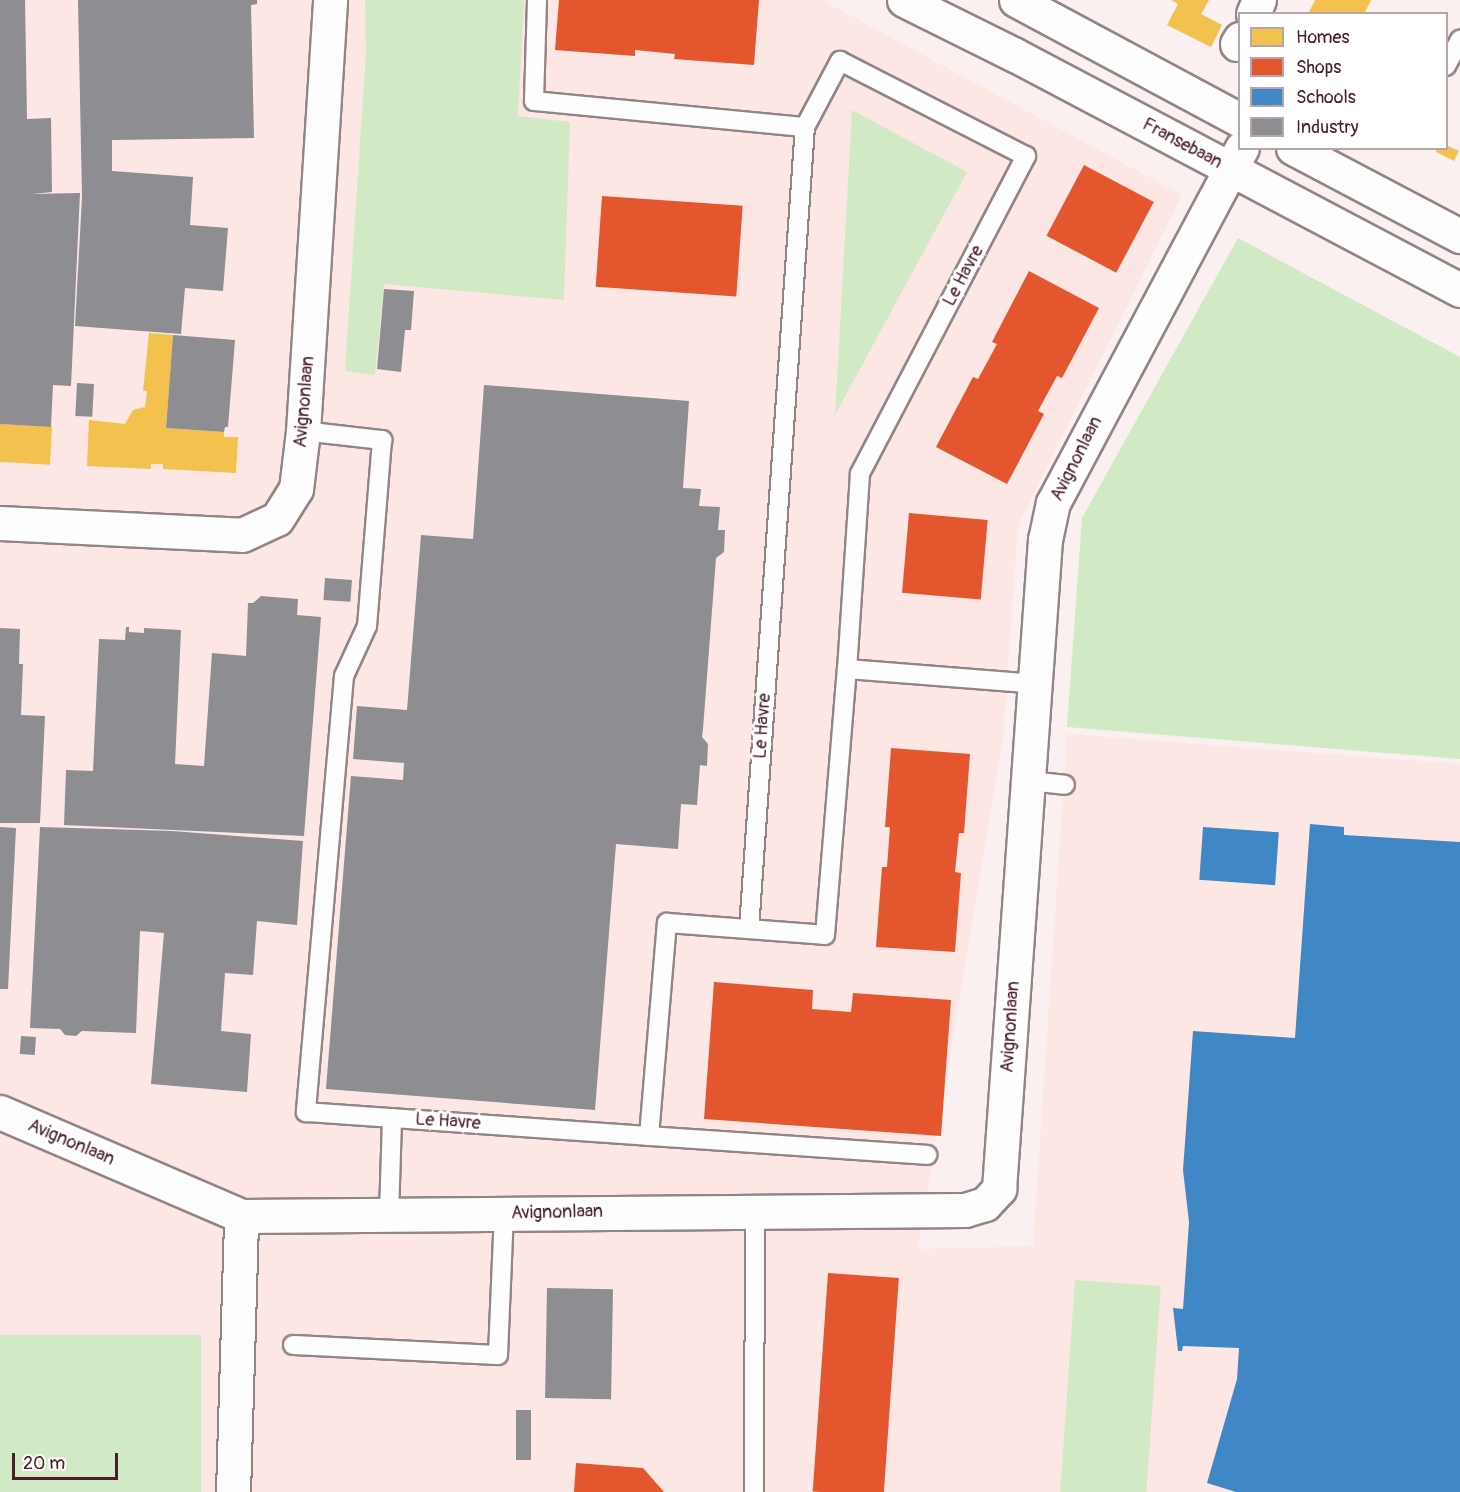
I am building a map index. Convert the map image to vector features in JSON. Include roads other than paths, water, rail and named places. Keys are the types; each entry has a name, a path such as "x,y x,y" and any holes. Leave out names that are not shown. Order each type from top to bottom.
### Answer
{"street":[{"name":"Avignonlaan","path":"0,523 242,535 277,519 296,489 303,431 330,0"},
{"name":"Fransebaan","path":"904,0 1236,159 1460,290"},
{"path":"1016,0 1238,119"},
{"path":"1297,150 1460,236"},
{"name":"Avignonlaan","path":"0,1112 241,1216 965,1210 985,1204 999,1189 1045,540 1053,502 1236,159"},
{"path":"233,1492 241,1216"}],"lane":[{"path":"537,0 534,101 805,127"},
{"path":"1448,62 1460,40"},
{"name":"Le Havre","path":"303,431 382,440 367,626 344,676 306,1112 649,1136 666,923 825,935 860,474 1026,156 840,61 805,127 749,929"},
{"path":"847,669 1036,684"},
{"path":"1029,782 1065,785"},
{"path":"389,1215 392,1118"},
{"path":"649,1136 927,1155"},
{"path":"754,1492 755,1212"},
{"path":"293,1345 498,1355 504,1214"}]}
